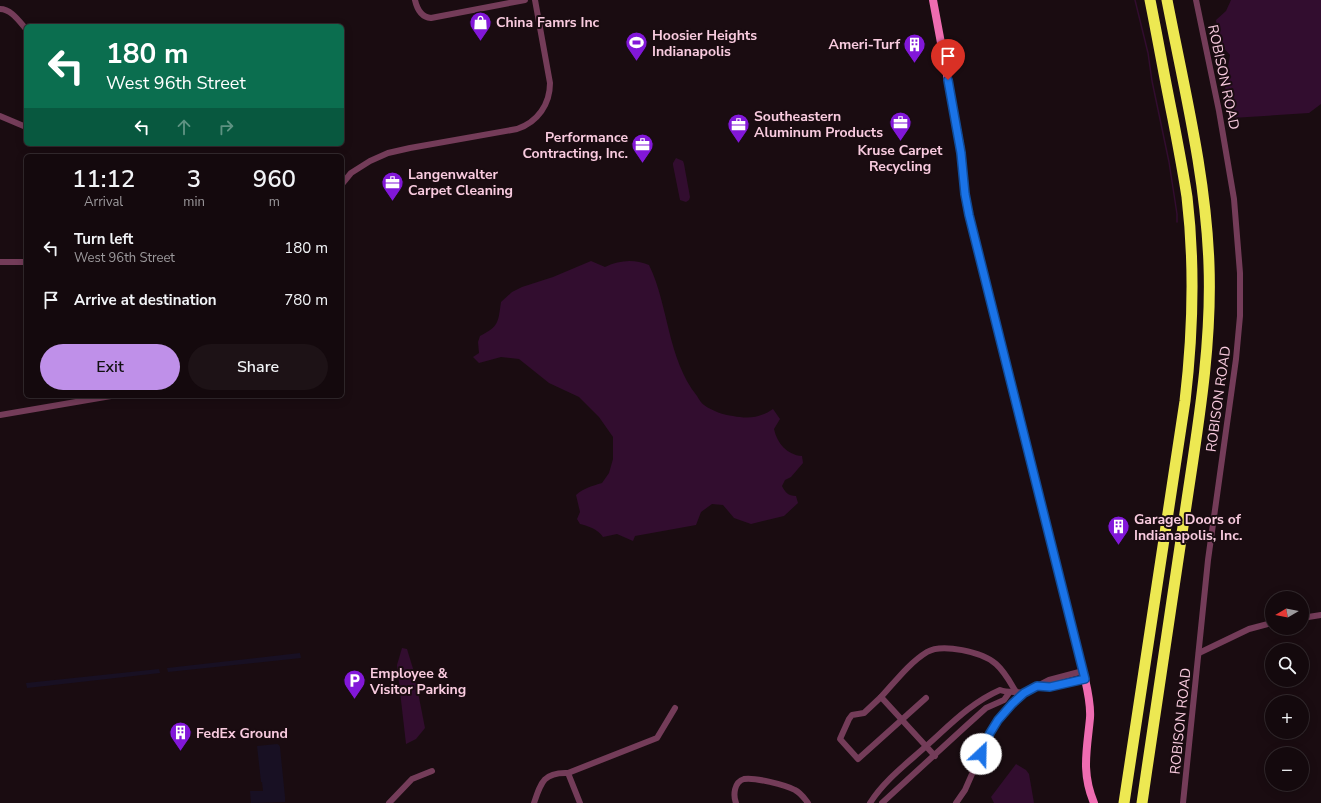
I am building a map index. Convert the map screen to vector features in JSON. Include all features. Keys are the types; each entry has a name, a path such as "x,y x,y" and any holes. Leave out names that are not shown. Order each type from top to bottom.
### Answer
{"highway":[{"path":"1124,803 1185,401 1190,355 1192,312 1191,261 1187,198 1150,0"},
{"path":"1142,803 1200,411 1206,354 1209,303 1207,241 1200,168 1167,0"}],"street":[{"path":"415,0 421,14 427,18 430,18 525,0"},
{"path":"344,182 351,173 370,161 388,153 517,129 529,124 538,117 547,103 550,83 535,0"},
{"path":"933,0 960,145 965,194 969,215 1084,675 1089,700 1090,717 1085,758 1086,776 1094,803"},
{"name":"ROBISON ROAD","path":"1183,803 1204,592 1238,344 1240,302 1238,234 1233,192 1220,112 1196,0"},
{"path":"0,9 10,13 24,27"},
{"path":"0,116 24,125"},
{"path":"0,262 24,262"},
{"path":"0,415 99,398"},
{"path":"1309,617 1321,615"},
{"path":"1199,653 1249,629 1265,625"},
{"path":"926,698 858,758 840,739 849,718 852,715 864,713 881,697 909,666 927,652 936,648 980,654 996,663 1006,676 1013,692"},
{"path":"956,803 965,790 994,727 1008,708 1024,693 1049,680 1084,675"},
{"path":"870,803 889,780 949,725 978,702 1000,690 1024,693"},
{"path":"882,803 986,708 1004,700 1013,692"},
{"path":"881,697 934,756"},
{"path":"534,803 539,788 546,778 554,773 568,773 657,738 675,708"},
{"path":"389,803 412,779 432,771"},
{"path":"568,773 580,803"},
{"path":"736,803 734,796 738,784 747,779 774,782 785,785 800,794 808,803"}],"shaded area":[{"path":"1231,0 1321,0 1321,104 1309,113 1232,118 1227,111 1225,84 1230,55 1220,44 1216,20 1226,11"},
{"path":"676,158 683,161 684,164 690,197 686,202 680,200 673,165"},
{"path":"591,261 605,267 627,261 649,265 661,297 674,349 680,365 687,381 703,404 722,414 744,417 759,416 773,409 780,419 774,429 780,443 787,451 802,456 803,463 791,477 785,480 782,486 787,493 796,496 798,503 784,516 751,524 734,518 723,505 712,504 701,512 696,525 635,536 633,541 617,534 603,537 596,530 580,524 577,519 580,512 576,495 591,486 602,483 609,473 613,459 613,437 599,417 579,397 549,383 519,359 501,357 479,363 473,357 479,353 478,342 480,336 494,326 498,319 501,302 512,292"},
{"path":"402,648 407,649 414,672 425,728 416,739 406,744 397,665"},
{"path":"300,653 301,658 168,672 167,668"},
{"path":"159,669 160,673 27,688 26,683"},
{"path":"277,744 280,747 285,802 251,803 250,791 263,791 257,746"},
{"path":"1016,764 1026,770 1029,774 1034,803 994,803 991,797"}],"waterway":[{"path":"1135,0 1148,53 1152,81 1169,162 1177,222"}],"place":[{"name":"China Famrs Inc","path":"480,42"},
{"name":"Hoosier Heights Indianapolis","path":"636,62"},
{"name":"Ameri-Turf","path":"915,64"},
{"name":"Kruse Carpet Recycling","path":"900,142"},
{"name":"Southeastern Aluminum Products","path":"739,144"},
{"name":"Performance Contracting, Inc.","path":"643,164"},
{"name":"Langenwalter Carpet Cleaning","path":"393,202"},
{"name":"Garage Doors of Indianapolis, Inc.","path":"1119,546"},
{"name":"Employee & Visitor Parking","path":"355,700"},
{"name":"FedEx Ground","path":"180,752"}],"route":[{"path":"948,80 961,153 965,194 969,215 1085,679 1050,687 1037,686 1024,693 998,720 990,733 981,754"}]}
